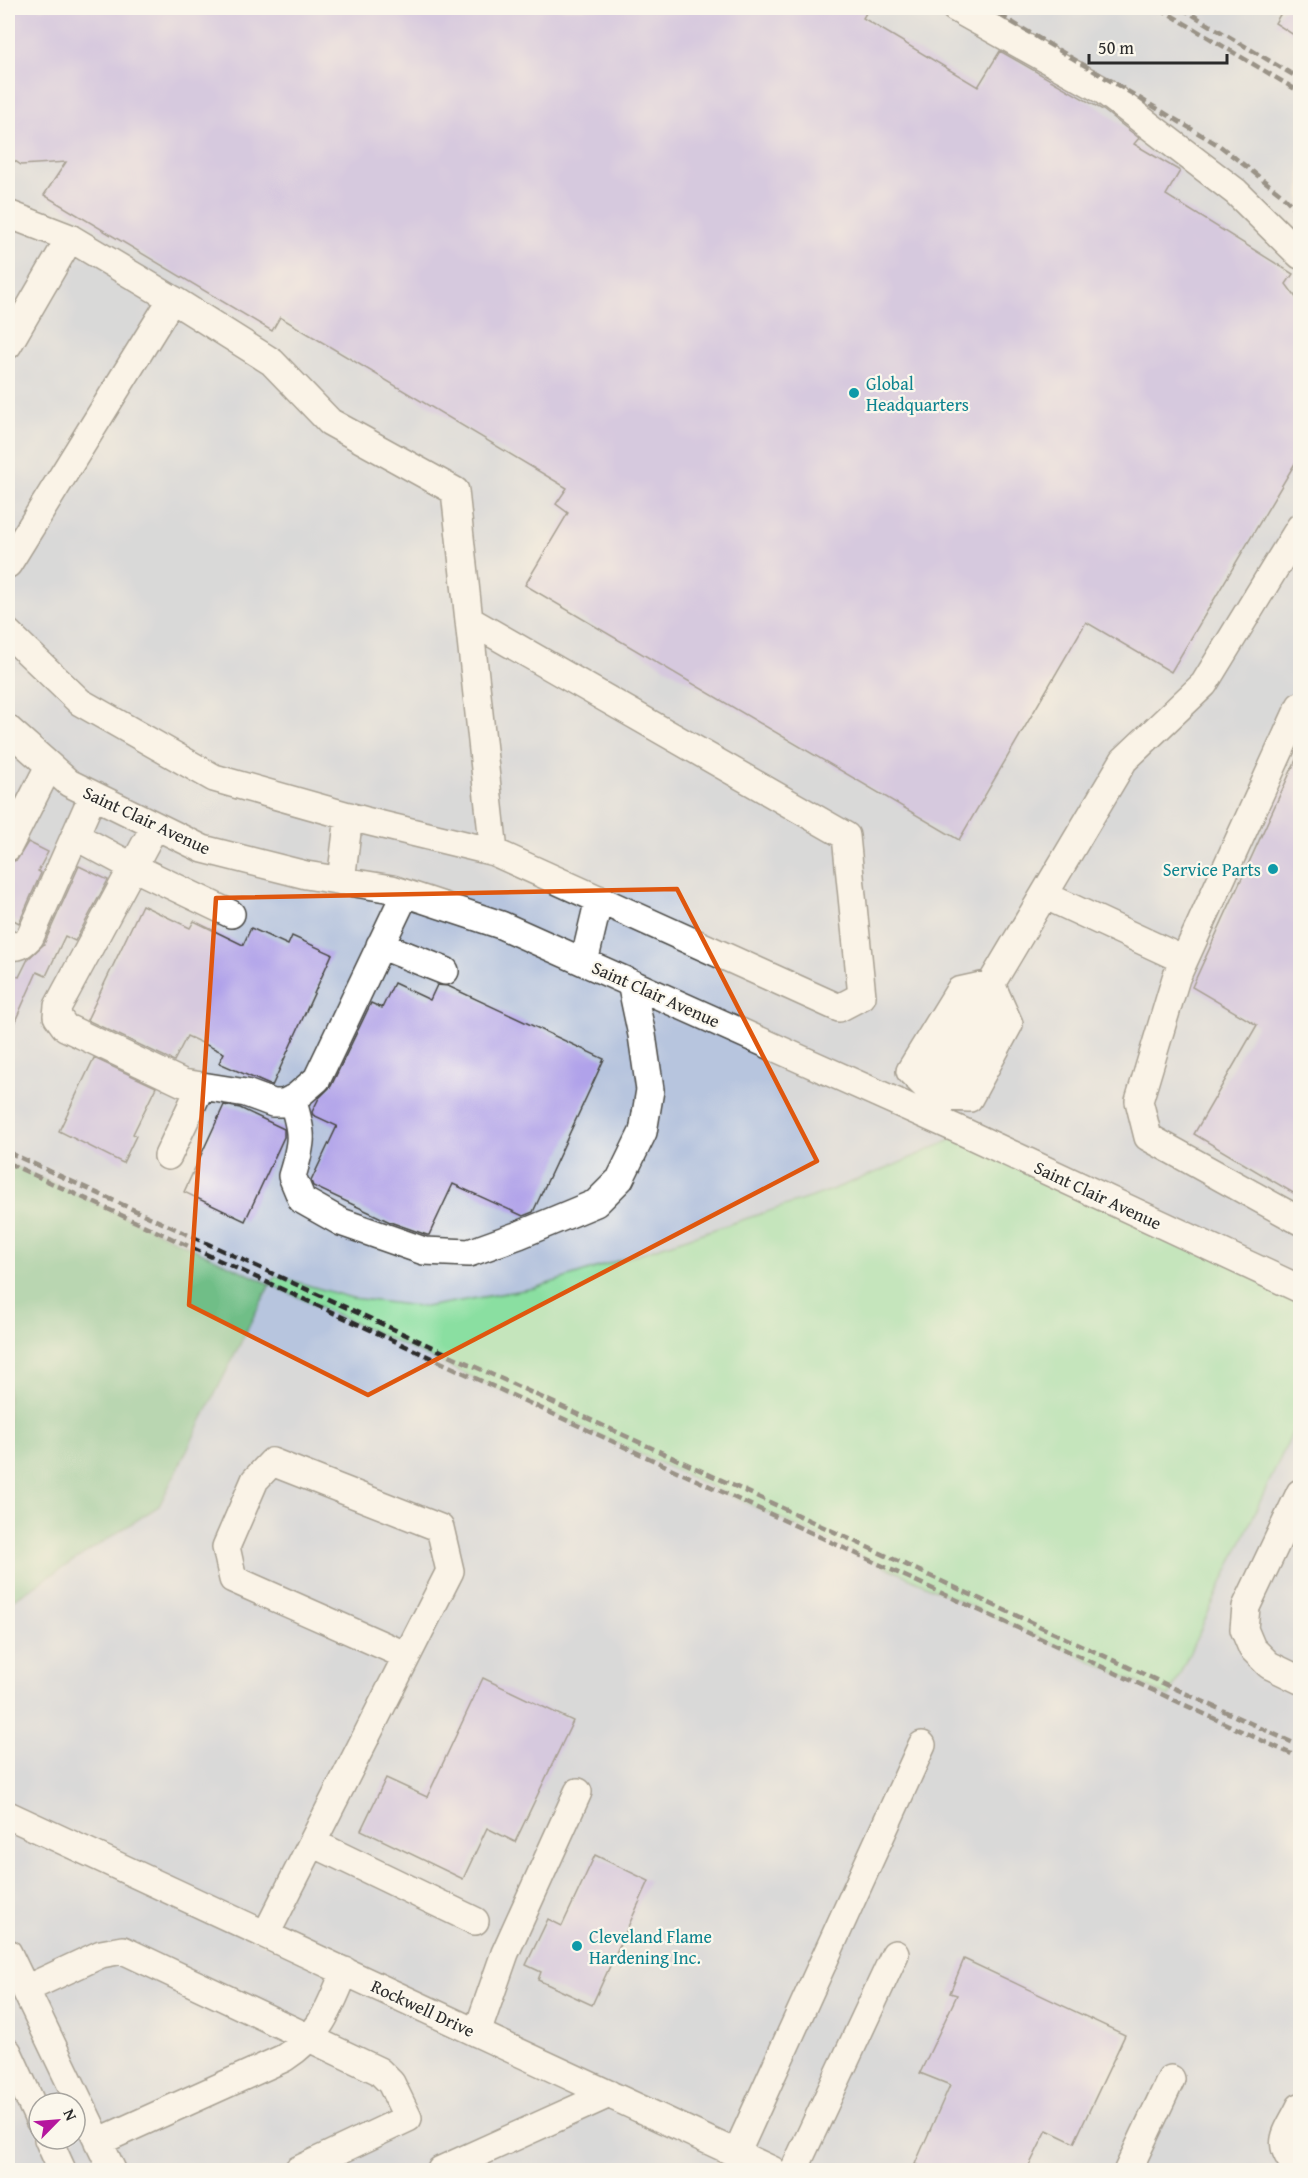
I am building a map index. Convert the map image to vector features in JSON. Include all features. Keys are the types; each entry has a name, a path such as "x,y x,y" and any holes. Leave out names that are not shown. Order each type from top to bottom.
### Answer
{"street":[{"path":"955,8 1104,91 1236,192 1300,255"},
{"path":"8,214 70,238 172,299 272,362 330,422 455,491 494,852"},
{"path":"8,345 70,238"},
{"path":"8,564 172,299"},
{"path":"991,984 959,991 910,1071 931,1106 949,1089 992,1014 991,984 1124,759 1204,684 1300,527"},
{"path":"8,633 80,702 214,778 349,816 494,852 839,1008 862,996 846,836 469,620"},
{"path":"1300,706 1176,978 1139,1101 1148,1137 1300,1221"},
{"name":"Saint Clair Avenue","path":"8,729 69,783 203,849 306,875 392,889 501,925 631,983 931,1106 1300,1288"},
{"path":"8,847 49,765"},
{"path":"8,944 15,948 21,946 30,937 93,795"},
{"path":"341,881 349,816"},
{"path":"155,826 58,1006 57,1016 64,1027 183,1083 246,1093 273,1103 284,1103 317,1079 405,894"},
{"path":"75,836 231,914"},
{"path":"1044,895 1184,960"},
{"path":"584,962 599,899"},
{"path":"380,945 445,971"},
{"path":"292,1099 301,1127 300,1149 292,1176 302,1200 341,1222 424,1251 469,1253 596,1203 620,1179 643,1132 651,1090 631,983"},
{"path":"168,1156 201,1086"},
{"path":"266,1934 312,1843 407,1656 450,1571 440,1528 272,1462 255,1480 226,1547 233,1579 407,1656"},
{"path":"1300,1493 1246,1607 1244,1629 1252,1648 1269,1665 1300,1680"},
{"path":"736,2154 922,1745"},
{"path":"477,2033 505,1953 578,1792"},
{"name":"Rockwell Drive","path":"8,1815 772,2170"},
{"path":"312,1843 475,1921"},
{"path":"26,1989 101,1953 123,1950 379,2071 391,2083 408,2118 298,2170"},
{"path":"8,1953 112,2170"},
{"path":"794,2170 895,1954"},
{"path":"98,2142 253,2074 304,2045 326,2016 345,1971"},
{"path":"8,2052 27,2094"},
{"path":"1128,2170 1171,2079"},
{"path":"441,2170 609,2094"},
{"path":"1299,2170 1283,2148 1300,2107"},
{"path":"53,2151 62,2170"}],"highlighted area":[{"path":"677,889 817,1161 368,1395 189,1305 216,898"}],"shaded area":[{"path":"8,8 1300,8 1300,1289 966,1133 895,1165 818,1195 535,1288 425,1307 352,1298 276,1276 1168,1697 1300,1416 1300,2170 772,2170 8,1815 8,1603 159,1506 270,1284 8,1163"},
{"path":"8,1826 728,2156 700,2170 8,2170"}],"green space":[{"path":"966,1133 1300,1289 1300,1416 1169,1697 270,1284 276,1276 352,1298 425,1307 535,1288 818,1195 895,1165"},
{"path":"8,1163 270,1284 159,1506 8,1603"}],"building":[{"name":"Global Headquarters","path":"8,8 869,8 863,18 978,87 1000,51 1103,110 1139,138 1134,144 1180,171 1166,195 1293,274 1286,284 1300,303 1300,455 1171,672 1086,622 959,840 525,585 568,513 556,504 567,488 280,317 272,331 44,195 66,162 21,165 8,156"},
{"path":"1284,8 1300,8 1300,39 1275,23"},
{"name":"Service Parts","path":"1300,751 1300,1197 1194,1134 1257,1025 1192,987"},
{"path":"28,842 48,852 38,871 41,873 19,923 8,917 8,863 17,860"},
{"path":"79,866 108,880 75,941 65,936 46,976 37,972 8,1037 8,972 19,977 28,959 44,944"},
{"path":"142,905 190,928 194,921 243,945 251,928 288,945 292,936 332,954 272,1086 219,1063 224,1053 187,1036 174,1061 87,1020"},
{"path":"394,983 430,1000 437,985 448,986 604,1059 533,1212 523,1216 453,1184 427,1235 390,1222 313,1186 311,1181 337,1126 313,1115 312,1112 319,1098 331,1086 371,1003 382,1008"},
{"path":"94,1058 156,1087 133,1134 136,1136 123,1163 59,1131"},
{"path":"224,1105 240,1108 284,1129 284,1137 245,1221 184,1192"},
{"path":"483,1678 573,1721 515,1842 487,1828 463,1879 361,1830 386,1778 427,1797"},
{"name":"Cleveland Flame Hardening Inc.","path":"595,1855 649,1881 592,2005 538,1980 541,1972 526,1965 548,1919 562,1926"},
{"path":"964,1959 1125,2035 1074,2143 1047,2130 1027,2170 930,2170 915,2164 950,2085 920,2073 957,1995 950,1993"}],"railway":[{"path":"988,8 1220,146 1281,194 1300,214"},
{"path":"1159,8 1300,92"},
{"path":"1181,8 1300,79"},
{"path":"8,1152 1300,1746"},
{"path":"8,1163 1300,1758"}],"place":[{"name":"Global Headquarters","path":"854,393"},
{"name":"Service Parts","path":"1273,869"},
{"name":"Cleveland Flame Hardening Inc.","path":"577,1946"}]}
